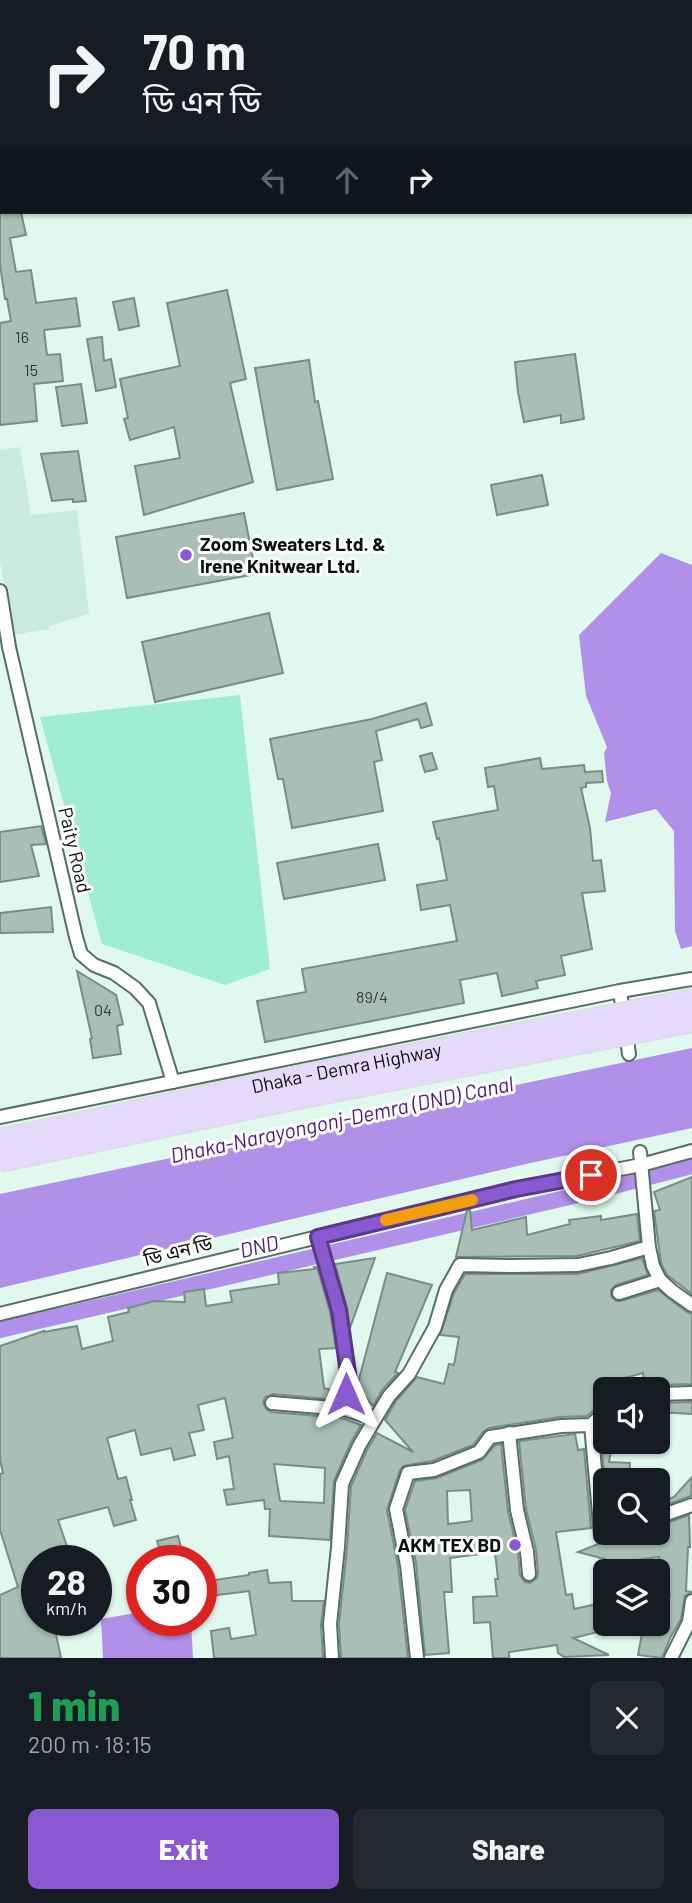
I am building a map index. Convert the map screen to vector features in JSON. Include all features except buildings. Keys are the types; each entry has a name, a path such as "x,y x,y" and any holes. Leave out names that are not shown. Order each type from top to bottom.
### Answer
{"main road":[{"name":"Dhaka - Demra Highway","path":"0,1140 288,1079 692,1000"},
{"name":"Dhaka - Demra Highway","path":"0,1161 293,1099 692,1021"}],"street":[{"name":"Paity Road","path":"0,591 12,660 81,954 94,965 124,980 149,1003 173,1082"},
{"path":"0,1117 620,991 692,979"},
{"path":"620,991 629,1054"},
{"name":"ডি এন ডি","path":"0,1314 641,1159 692,1151"},
{"path":"641,1159 653,1266 660,1280 692,1305"},
{"path":"318,1237 339,1310 349,1380 344,1409"},
{"path":"332,1658 330,1624 342,1485 374,1419 389,1396 409,1374 435,1326 446,1290 460,1265 578,1265 649,1247"},
{"path":"619,1293 660,1280"},
{"path":"670,1394 692,1393"},
{"path":"272,1403 344,1409 374,1419"},
{"path":"417,1658 407,1565 396,1509 408,1473 434,1470 478,1452 489,1437 561,1426 591,1425 595,1468"},
{"path":"509,1433 517,1510 529,1574"},
{"path":"670,1513 692,1505"},
{"path":"671,1658 689,1622 692,1601"}],"shaded area":[{"path":"20,447 31,515 77,510 89,614 49,626 49,629 12,635 0,561 0,450"},
{"path":"661,553 692,565 692,946 681,949 675,931 674,831 656,809 605,822 611,793 604,753 607,747 586,696 579,635"},
{"path":"692,1048 692,1128 526,1164 0,1288 0,1194"},
{"path":"126,1615 126,1636 192,1636 193,1658 103,1658 102,1636 112,1636 112,1617"}],"green space":[{"path":"240,695 270,969 225,985 102,944 40,717"}],"waterway":[{"name":"DND","path":"0,1330 692,1166"}],"slow traffic":[{"path":"386,1220 472,1200"}],"place":[{"name":"Zoom Sweaters Ltd. & Irene Knitwear Ltd.","path":"186,555"},
{"name":"AKM TEX BD","path":"515,1545"}],"route":[{"path":"346,1394 349,1380 339,1310 318,1237 516,1189 591,1175"}],"water label":[{"name":"Dhaka-Narayongonj-Demra (DND) Canal","path":"342,1120"}]}
